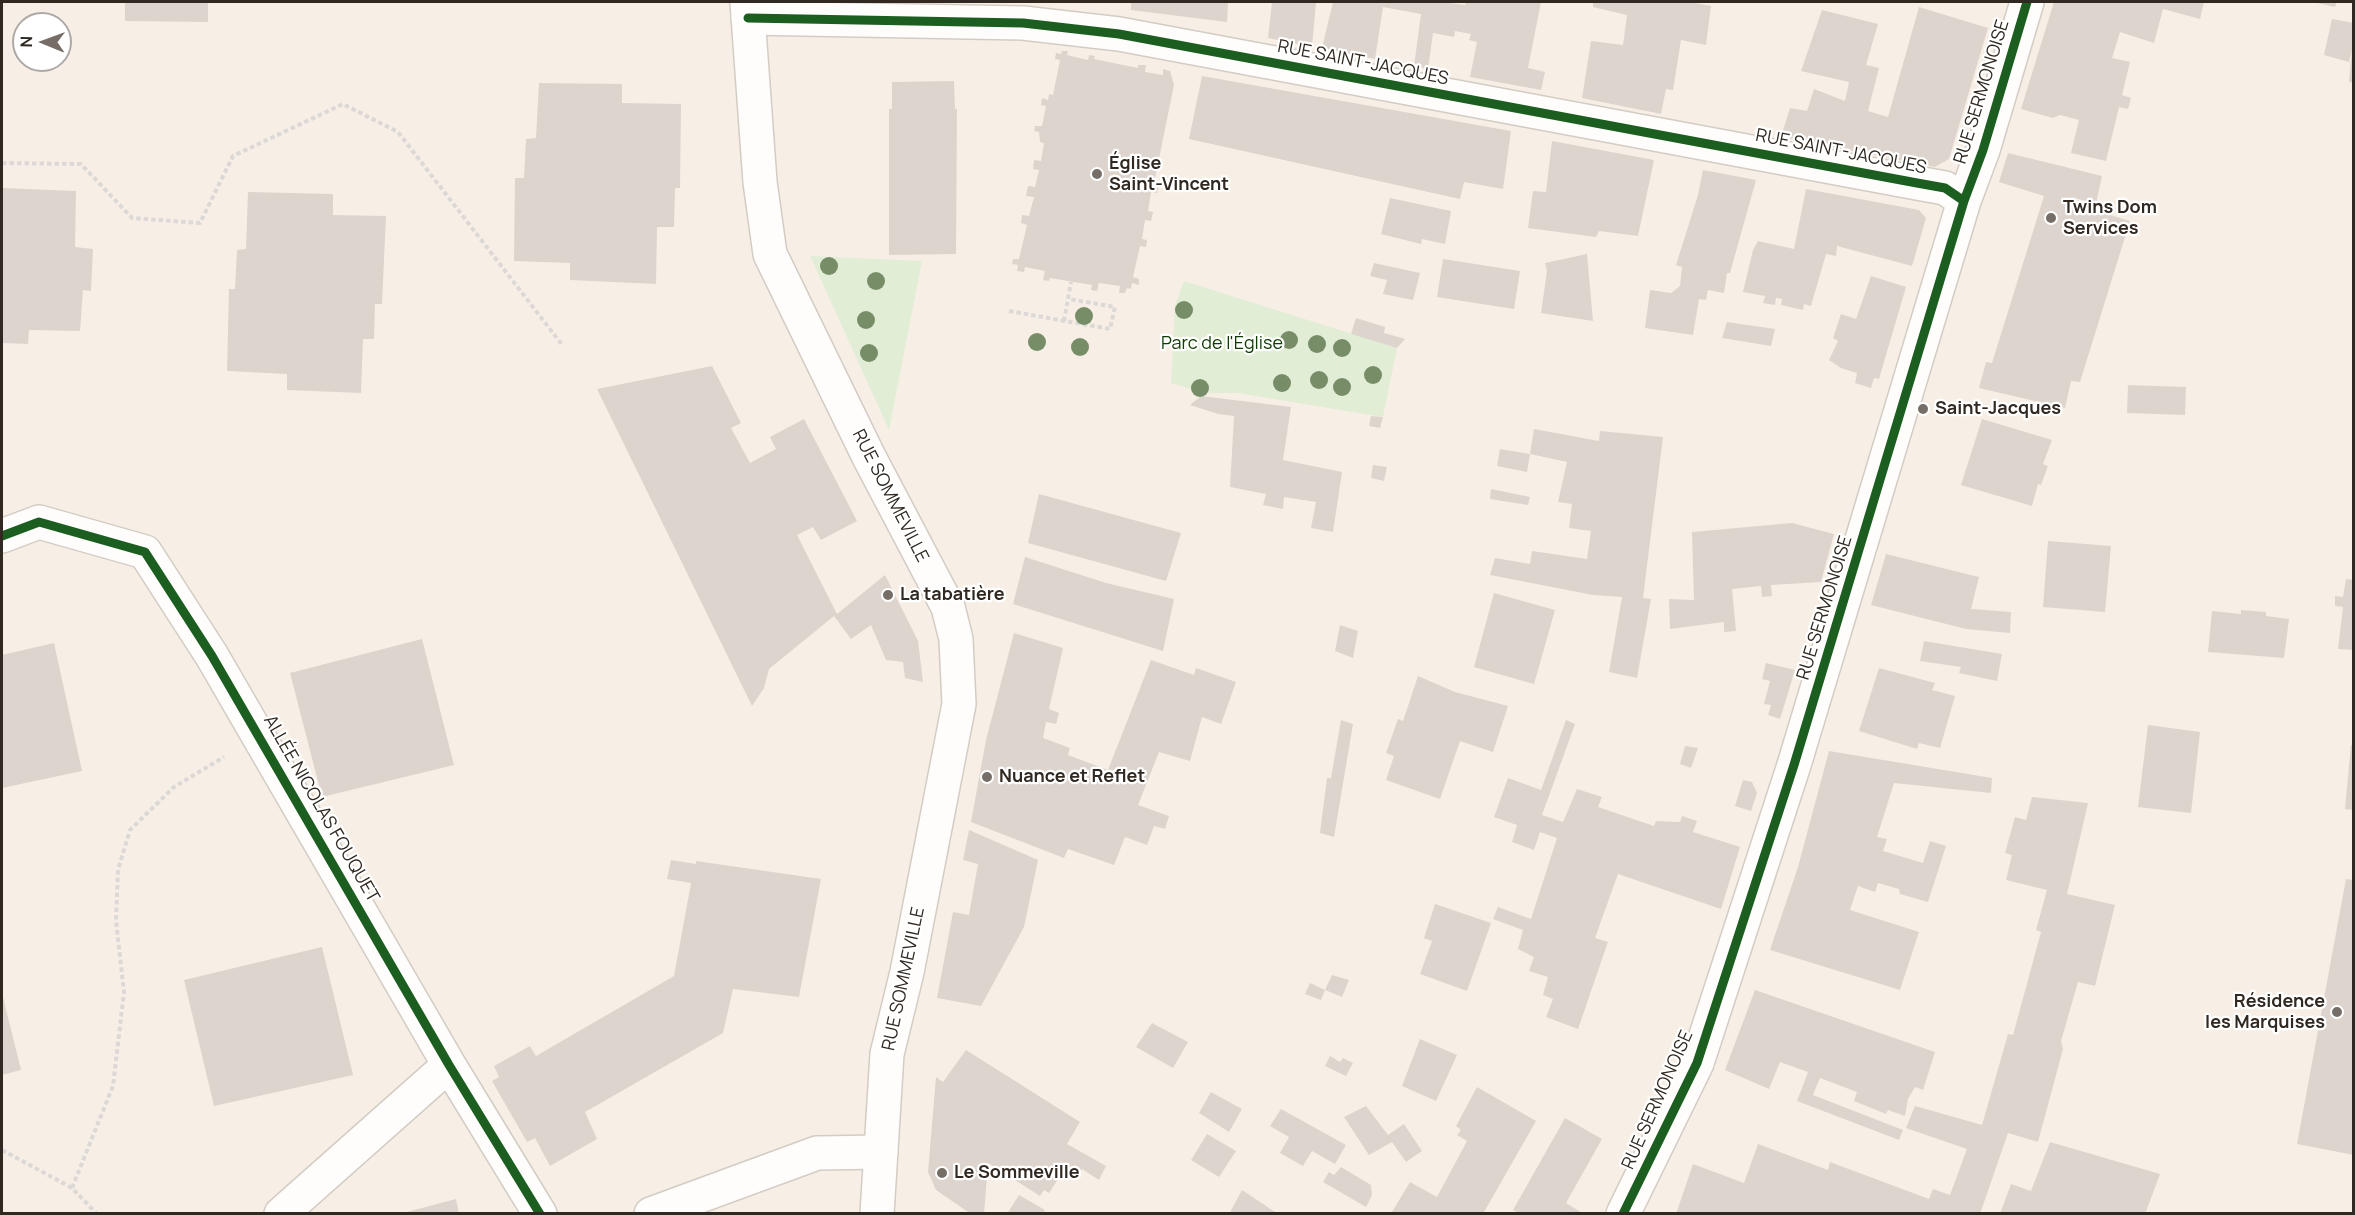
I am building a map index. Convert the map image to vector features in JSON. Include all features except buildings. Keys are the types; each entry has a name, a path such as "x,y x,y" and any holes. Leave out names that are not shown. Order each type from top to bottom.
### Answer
{"street":[{"name":"RUE SERMONOISE","path":"1623,1214 1697,1063 1797,754 1964,201 1983,150 2027,2"},
{"name":"RUE SAINT-JACQUES","path":"748,10 1023,23 1119,34 1945,188 1964,201"},
{"name":"RUE SOMMEVILLE","path":"748,10 760,182 770,254 869,457 948,607 956,639 959,704 907,972 887,1054 881,1152 884,1211"},
{"name":"ALLÉE NICOLAS FOUQUET","path":"2,536 39,522 144,552 212,656 449,1065 540,1214"},
{"path":"281,1214 449,1065"},
{"path":"651,1214 817,1153 881,1152"}],"path":[{"path":"2,164 81,164 132,218 200,223 233,156 343,104 398,132 563,346"},
{"path":"1064,321 1071,282"},
{"path":"1009,311 1110,329 1115,307 1069,299"},
{"path":"72,1188 112,1086 124,992 116,921 118,870 130,830 174,787 259,736"},
{"path":"2,1150 72,1188 97,1214"}],"green space":[{"path":"810,256 922,261 889,430"},
{"name":"Parc de l'Église","path":"1184,281 1397,348 1383,417 1238,393 1203,393 1171,383 1175,305"}],"cycle path":[{"path":"1623,1214 1697,1063 1794,765 1964,201 1983,150 2027,2"},
{"path":"748,18 1023,23 1119,34 1945,188 1964,201"},
{"path":"2,536 39,522 145,552 212,656 449,1065 540,1214"}],"place":[{"name":"Église Saint-Vincent","path":"1097,174"},
{"name":"Twins Dom Services","path":"2051,218"},
{"name":"Saint-Jacques","path":"1923,409"},
{"name":"La tabatière","path":"888,595"},
{"name":"Nuance et Reflet","path":"987,777"},
{"name":"Résidence les Marquises","path":"2337,1012"},
{"name":"Le Sommeville","path":"942,1173"}]}
